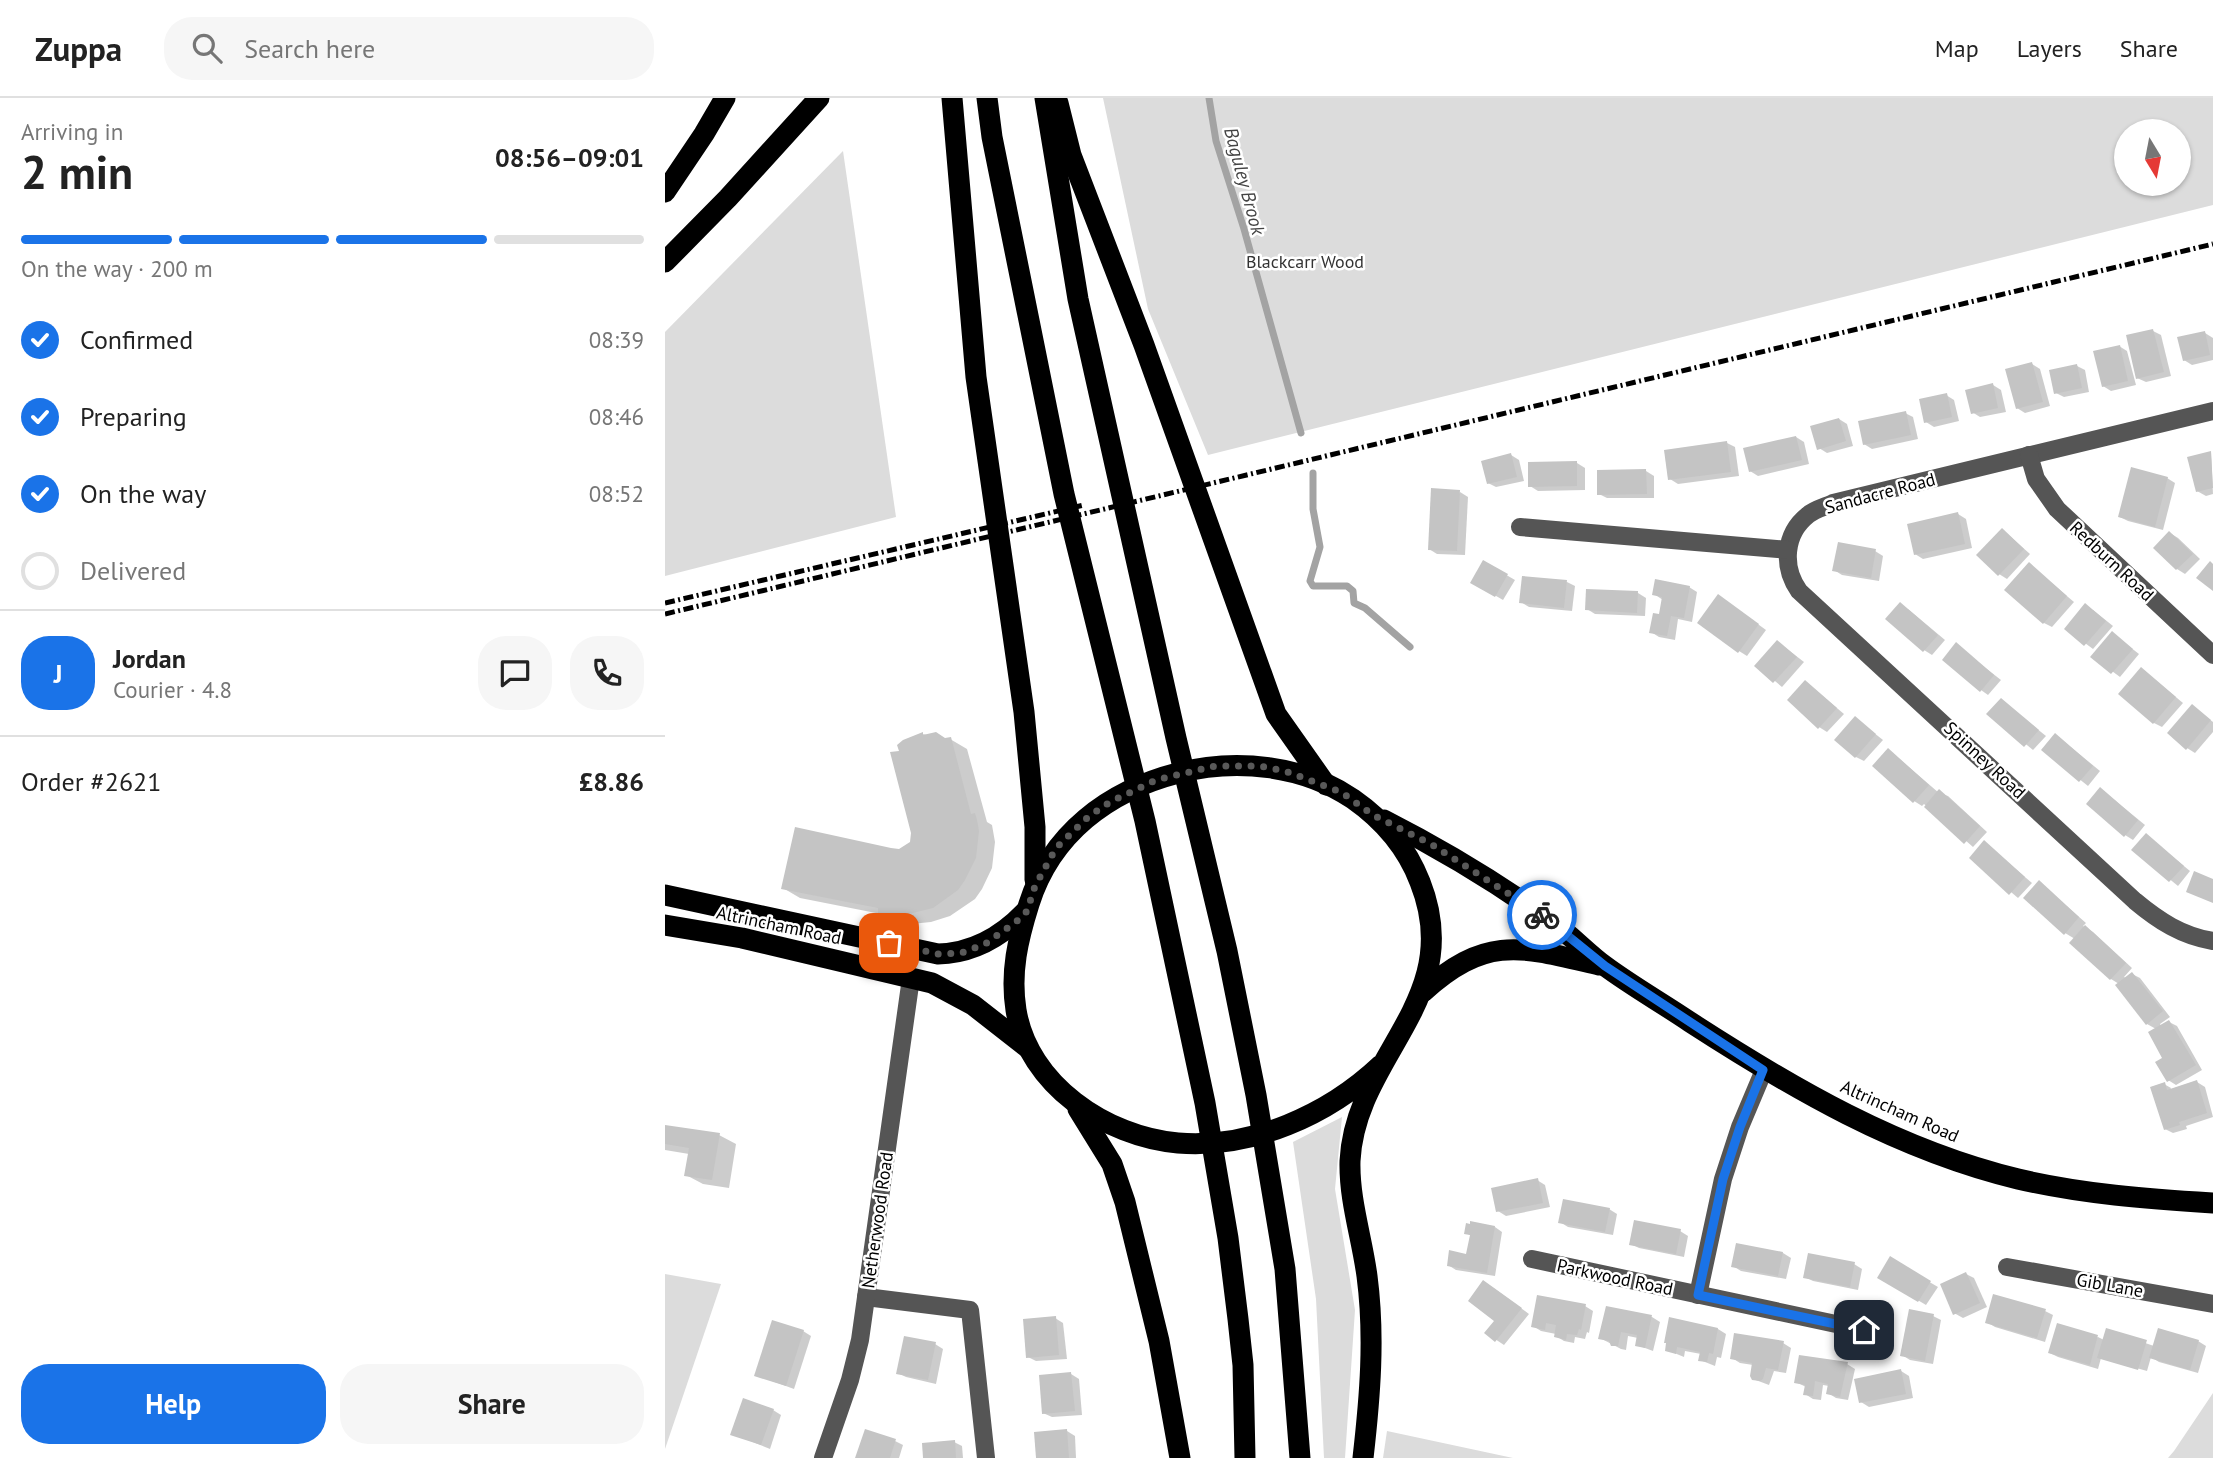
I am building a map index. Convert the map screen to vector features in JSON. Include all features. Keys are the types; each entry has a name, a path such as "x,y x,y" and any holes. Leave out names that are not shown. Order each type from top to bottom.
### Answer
{"highway":[{"path":"665,192 725,98"},
{"path":"665,262 728,198 819,98"},
{"path":"952,98 976,377 1024,712 1035,827 1035,886"},
{"path":"988,98 992,137 1064,494 1145,821 1205,1103 1228,1238 1242,1353 1245,1458"},
{"path":"1045,98 1078,299 1175,738 1195,810 1227,951 1256,1095 1289,1301 1300,1458"},
{"path":"1057,98 1072,155 1144,345 1276,714 1326,785"},
{"path":"1363,1458 1371,1386 1371,1323 1367,1275 1351,1187 1350,1162 1358,1118 1381,1065 1398,1040 1423,992 1430,955 1431,930 1425,895 1412,864 1403,848 1373,815 1341,792 1285,771 1260,766 1197,769 1156,780 1110,802 1072,831 1056,848 1035,886 1019,932 1015,990 1021,1027 1042,1069 1074,1101 1104,1122 1177,1143 1215,1143 1264,1133 1299,1120 1345,1095 1381,1065"},
{"name":"Altrincham Road","path":"1373,815 1431,844 1504,890 1555,924 1605,966 1763,1070 1854,1118 1940,1156 2062,1188 2213,1203"},
{"name":"Altrincham Road","path":"665,895 938,954 961,953 985,944 1027,911"},
{"name":"Altrincham Road","path":"665,925 742,939 932,984 953,993 1030,1049"},
{"name":"Altrincham Road","path":"1423,992 1441,975 1458,965 1489,951 1505,948 1541,951 1605,966"},
{"path":"1074,1101 1112,1164 1125,1202 1159,1341 1180,1458"}],"street":[{"name":"Sandacre Road","path":"1788,550 1799,524 1817,509 1833,503 2213,411"},
{"name":"Redburn Road","path":"2029,455 2036,479 2057,509 2213,655"},
{"path":"1520,527 1788,550"},
{"name":"Spinney Road","path":"1788,550 1789,572 1799,591 2135,901 2170,927 2213,942"},
{"name":"Netherwood Road","path":"823,1458 856,1361 911,978"},
{"name":"Parkwood Road","path":"1698,1295 1723,1179 1763,1070"},
{"name":"Parkwood Road","path":"1532,1259 1864,1330"},
{"name":"Gib Lane","path":"2007,1267 2213,1304"},
{"path":"866,1297 970,1310 986,1458"}],"green space":[{"name":"Blackcarr Wood","path":"1103,98 2213,98 2213,205 1208,455 1148,309"},
{"path":"843,151 896,517 665,576 665,332"},
{"path":"1342,1117 1335,1189 1355,1310 1345,1458 1324,1458 1316,1299 1293,1142"},
{"path":"665,1274 721,1284 665,1449"},
{"path":"2213,1393 2213,1458 2168,1458 2174,1451"},
{"path":"1387,1431 1513,1458 1383,1458"}],"building":[{"path":"2153,329 2164,372 2136,379 2126,335"},
{"path":"2205,331 2210,355 2183,361 2177,337"},
{"path":"2120,345 2128,381 2102,387 2093,351"},
{"path":"2032,362 2043,402 2016,409 2005,369"},
{"path":"2077,364 2082,388 2054,394 2049,370"},
{"path":"1993,383 1998,408 1971,414 1965,390"},
{"path":"1947,393 1952,417 1924,423 1919,399"},
{"path":"1906,411 1911,435 1863,445 1858,421"},
{"path":"1839,418 1846,441 1817,450 1810,426"},
{"path":"1796,436 1802,460 1749,472 1743,448"},
{"path":"1727,441 1731,472 1668,480 1664,450"},
{"path":"2211,451 2213,488 2196,492 2187,457"},
{"path":"1511,453 1517,477 1487,484 1481,461"},
{"path":"1577,461 1577,486 1528,487 1528,462"},
{"path":"2131,467 2168,477 2155,527 2118,517"},
{"path":"1646,469 1647,494 1597,495 1597,470"},
{"path":"1431,488 1460,490 1457,551 1428,550"},
{"path":"1958,512 1965,544 1914,555 1907,524"},
{"path":"2002,528 2024,549 1998,576 1976,555"},
{"path":"2169,531 2193,554 2176,570 2153,548"},
{"path":"1838,542 1876,549 1871,578 1832,571"},
{"path":"1483,560 1508,574 1495,597 1470,583"},
{"path":"2210,561 2213,564 2213,591 2196,578"},
{"path":"2029,562 2067,596 2043,624 2004,590"},
{"path":"1522,576 1567,580 1564,608 1519,603"},
{"path":"1655,579 1690,586 1684,618 1671,616 1667,636 1649,633 1653,613 1659,614 1662,597 1652,595"},
{"path":"1586,589 1638,591 1637,613 1585,610"},
{"path":"1718,594 1759,624 1738,653 1697,623"},
{"path":"1900,602 1938,635 1923,652 1885,619"},
{"path":"2085,603 2106,621 2084,646 2064,629"},
{"path":"2112,631 2133,649 2111,674 2090,657"},
{"path":"1777,640 1797,657 1773,683 1754,666"},
{"path":"1956,642 1994,675 1980,692 1942,660"},
{"path":"2141,667 2176,697 2153,724 2118,694"},
{"path":"1805,680 1837,708 1818,729 1787,700"},
{"path":"2001,698 2039,730 2024,747 1986,714"},
{"path":"2192,704 2211,720 2186,750 2167,733"},
{"path":"1855,716 1876,734 1855,758 1834,740"},
{"path":"923,732 923,735 936,732 945,738 951,737 971,814 975,813 977,820 979,831 976,858 958,890 933,908 893,915 878,913 878,908 781,889 795,827 891,848 899,849 910,842 911,833 890,752 899,751 897,745 903,740"},
{"path":"2055,733 2093,766 2079,782 2041,750"},
{"path":"1888,748 1929,785 1913,803 1872,766"},
{"path":"2100,787 2138,820 2124,837 2086,804"},
{"path":"1939,789 1980,826 1964,844 1924,807"},
{"path":"2146,833 2184,866 2169,882 2131,850"},
{"path":"1984,840 2025,877 2009,895 1969,858"},
{"path":"2194,871 2213,879 2213,903 2186,892"},
{"path":"2039,880 2079,917 2064,935 2023,898"},
{"path":"2085,925 2126,963 2110,980 2069,943"},
{"path":"2132,972 2163,1011 2146,1025 2115,985"},
{"path":"2169,1020 2196,1065 2167,1082 2155,1062 2162,1058 2148,1032"},
{"path":"2197,1080 2207,1113 2164,1130 2150,1087 2165,1082 2167,1090"},
{"path":"665,1125 720,1133 712,1180 684,1176 689,1148 665,1144"},
{"path":"1538,1178 1543,1203 1496,1212 1491,1188"},
{"path":"1563,1199 1610,1208 1605,1232 1558,1223"},
{"path":"1634,1220 1681,1229 1676,1254 1629,1245"},
{"path":"1470,1221 1495,1226 1487,1273 1447,1266 1449,1250 1466,1254 1470,1235 1464,1234 1466,1223 1470,1224"},
{"path":"1736,1243 1783,1252 1778,1276 1731,1267"},
{"path":"1808,1253 1855,1262 1850,1287 1803,1278"},
{"path":"1890,1256 1931,1281 1918,1302 1877,1278"},
{"path":"1966,1272 1980,1303 1953,1315 1940,1284"},
{"path":"1483,1280 1522,1308 1495,1342 1484,1333 1494,1321 1468,1301"},
{"path":"1993,1294 2046,1309 2037,1338 1985,1323"},
{"path":"1537,1295 1586,1304 1581,1330 1579,1329 1577,1335 1567,1334 1566,1340 1554,1337 1556,1325 1546,1323 1545,1330 1531,1327"},
{"path":"1606,1306 1652,1315 1645,1348 1635,1346 1637,1335 1621,1332 1618,1346 1611,1346 1609,1341 1598,1339"},
{"path":"1909,1309 1934,1314 1925,1361 1900,1356"},
{"path":"1056,1316 1059,1355 1026,1358 1023,1319"},
{"path":"1669,1317 1718,1328 1713,1354 1709,1353 1707,1362 1698,1361 1700,1352 1677,1347 1676,1354 1665,1351"},
{"path":"772,1320 804,1330 786,1386 754,1376"},
{"path":"2057,1323 2098,1335 2090,1365 2048,1353"},
{"path":"2106,1328 2147,1340 2138,1370 2097,1358"},
{"path":"2158,1328 2199,1340 2190,1370 2149,1358"},
{"path":"1734,1333 1784,1341 1778,1370 1766,1368 1763,1379 1752,1380 1752,1363 1730,1359"},
{"path":"904,1336 936,1342 928,1380 896,1374"},
{"path":"1799,1355 1848,1362 1840,1397 1826,1394 1828,1384 1815,1381 1813,1396 1803,1395 1805,1385 1794,1383"},
{"path":"1901,1369 1906,1394 1859,1403 1854,1379"},
{"path":"1071,1372 1075,1411 1042,1414 1039,1375"},
{"path":"743,1398 774,1409 761,1445 730,1435"},
{"path":"865,1429 896,1439 890,1458 855,1458"},
{"path":"1067,1429 1069,1458 1036,1458 1034,1432"},
{"path":"955,1440 956,1458 923,1458 922,1443"}],"waterway":[{"name":"Baguley Brook","path":"1209,98 1216,141 1244,229 1301,433"},
{"name":"Baguley Brook","path":"1313,473 1313,509 1320,547 1310,581 1313,586 1347,586 1353,591 1354,603 1365,608 1410,647"}],"railway":[{"path":"665,614 2213,244"},
{"path":"665,603 1084,505"}],"way so far":[{"path":"889,943 938,954 961,953 985,944 1027,911 1045,864 1056,848 1088,817 1132,790 1156,780 1215,766 1260,766 1285,771 1341,792 1373,815 1431,844 1542,915"}],"route":[{"path":"1542,915 1605,966 1763,1070 1723,1179 1698,1295 1864,1330"}]}
